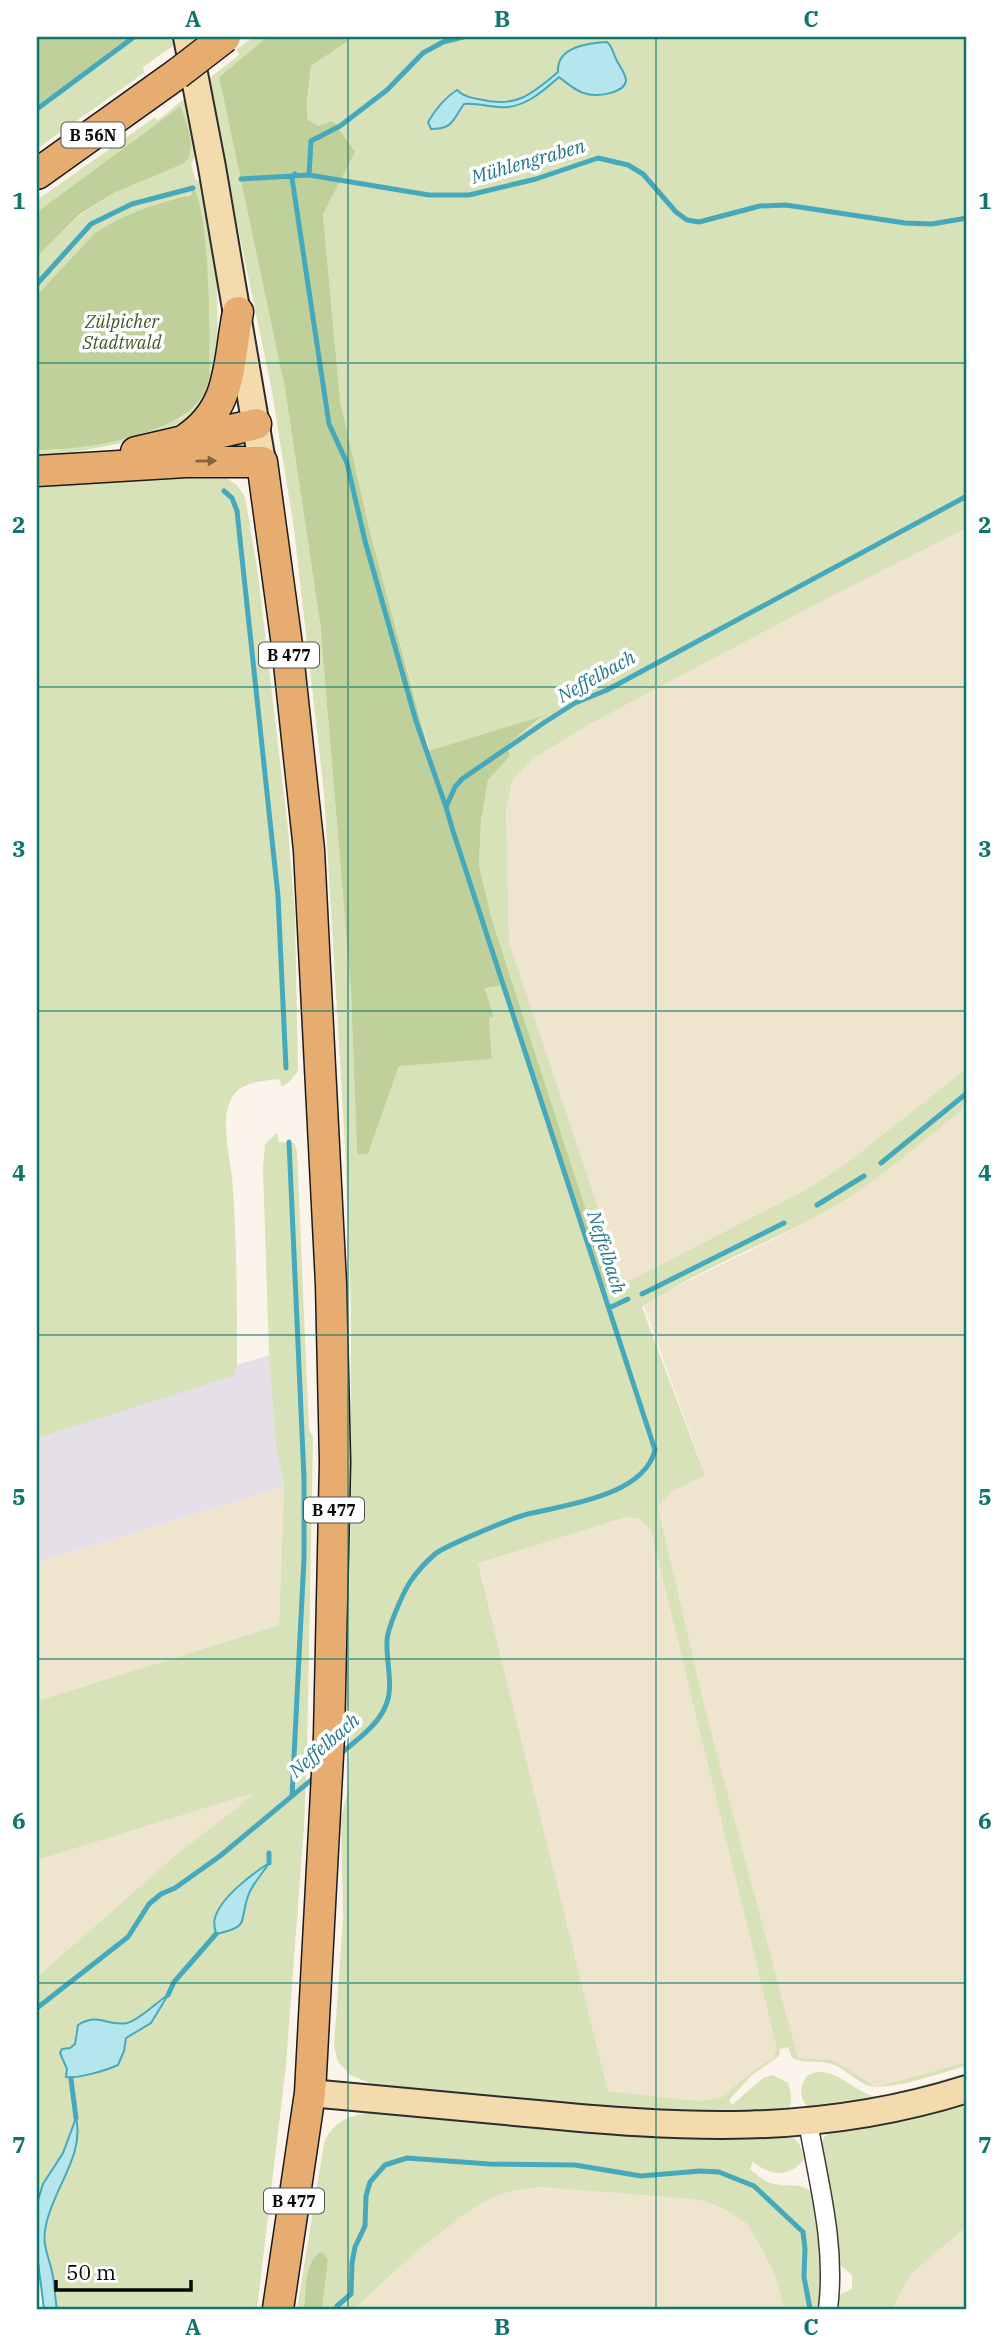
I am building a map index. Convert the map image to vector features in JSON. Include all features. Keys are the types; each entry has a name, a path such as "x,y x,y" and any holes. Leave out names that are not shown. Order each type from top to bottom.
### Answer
{"main road":[{"name":"B 56N","path":"37,174 150,95 225,37"},
{"path":"185,439 209,420 220,402 226,383 238,312"},
{"path":"50,471 256,424"},
{"path":"50,471 186,462 262,461"},
{"name":"B 477","path":"262,461 288,645 314,918 334,1383 335,1475 329,1736 310,2093 278,2309"}],"street":[{"path":"187,37 238,312 262,461"},
{"path":"310,2093 677,2126 744,2126 808,2122 894,2108 967,2089"},
{"path":"808,2122 830,2242 831,2282 828,2309"}],"shaded area":[{"path":"967,528 967,1068 847,1163 811,1187 631,1280 625,1279 620,1273 509,941 506,807 513,779 534,758 590,724"},
{"path":"967,1106 967,2062 876,2087 833,2060 798,2058 705,1708 658,1507 673,1491 705,1474 644,1306 661,1294 786,1233 906,1154"},
{"path":"269,1355 276,1446 284,1487 37,1563 37,1427"},
{"path":"284,1487 279,1625 37,1701 37,1563"},
{"path":"626,1517 640,1519 651,1531 777,2049 773,2058 751,2072 723,2098 713,2100 699,2101 608,2091 478,1562"},
{"path":"254,1792 178,1853 37,1977 37,1860"},
{"path":"539,2187 693,2199 728,2211 746,2223 757,2240 775,2275 784,2309 354,2309 417,2251 465,2214 489,2199 511,2191"},
{"path":"967,2226 967,2309 892,2309 911,2274"}],"green space":[{"path":"37,37 131,37 37,106"},
{"path":"131,37 173,37 173,46 143,67 144,73 37,149 37,106"},
{"path":"253,37 267,37 219,77 285,389 320,623 351,991 357,1153 368,1154 399,1066 492,1058 489,1018 494,1017 485,987 503,985 601,1283 611,1290 492,920 479,866 481,821 488,780 510,756 507,745 544,716 430,752 370,532 340,400 323,214 319,126 308,120 307,113 311,66 354,37 967,37 967,528 590,724 534,758 513,779 506,807 509,941 620,1273 625,1279 631,1280 811,1187 847,1163 967,1068 967,1106 873,1181 816,1217 690,1279 642,1307 705,1475 673,1491 658,1507 705,1708 798,2058 833,2060 876,2087 863,2083 834,2065 792,2058 788,2047 780,2049 779,2056 752,2075 729,2100 732,2105 763,2078 773,2075 788,2083 791,2104 787,2110 735,2119 381,2088 350,2075 338,2062 334,2046 343,1918 341,1819 348,1790 351,1719 346,1718 351,1513 351,1308 345,1146 324,793 294,529 271,386 207,80 239,55 237,49","holes":["614,56 626,77 574,88 559,77 539,94 515,105 498,107 464,104 460,110 433,113 449,95 499,103 515,102 528,96 561,71","626,1517 640,1519 651,1531 777,2049 773,2058 751,2072 723,2097 699,2101 608,2091 478,1563"]},
{"path":"267,37 354,37 311,66 307,113 308,120 319,126 333,121 355,152 323,214 340,400 370,532 429,751 549,714 507,745 510,756 488,780 481,821 479,866 492,920 612,1291 601,1284 503,985 485,988 494,1017 489,1018 492,1059 399,1066 368,1154 357,1154 351,991 320,623 285,389 219,77"},
{"path":"189,95 198,151 191,164 195,179 202,184 217,271 216,383 199,410 180,425 117,444 37,455 37,450 57,450 161,426 181,418 195,406 210,376 209,336 193,189 191,194 155,204 96,233 37,295 37,257 80,215 114,193 185,163 191,152 182,106 37,212 37,200 155,117 157,121"},
{"path":"181,106 191,143 189,157 185,163 114,193 80,214 37,257 37,212"},
{"name":"Zülpicher Stadtwald","path":"193,188 203,223 208,278 210,376 203,394 185,414 146,432 91,446 37,450 37,295 95,233 142,210 191,195"},
{"path":"216,475 237,485 245,497 258,574 288,829 295,915 298,1071 282,1087 279,1079 252,1083 240,1089 231,1099 227,1112 236,1255 237,1364 233,1376 37,1438 37,488 125,479"},
{"path":"277,1133 279,1142 294,1143 297,1151 309,1430 313,1437 304,1826 286,2065 257,2309 57,2309 44,2239 46,2224 71,2164 78,2134 76,2119 58,2164 49,2173 38,2200 37,2215 37,1977 178,1853 253,1793 37,1860 37,1701 279,1625 284,1487 276,1446 269,1355 263,1168 265,1144","holes":["268,1864 247,1897 244,1920 233,1892","167,1996 151,2023 126,2038 124,2051 105,2071 87,2073 71,2079 66,2077 70,2048 75,2044 75,2033 85,2021 130,2023"]},
{"path":"967,2062 967,2065 931,2077 877,2087"},
{"path":"817,2072 834,2075 864,2092 880,2097 967,2073 967,2080 935,2089 811,2110 802,2098 801,2089 808,2075"},
{"path":"967,2099 967,2226 911,2274 892,2309 835,2309 839,2295 852,2289 852,2275 840,2265 835,2216 823,2164 824,2137 837,2128"},
{"path":"381,2112 789,2136 796,2140 802,2149 804,2159 799,2165 780,2173 767,2170 753,2162 750,2169 768,2182 801,2186 816,2197 824,2268 819,2309 784,2309 775,2275 746,2223 708,2202 539,2187 511,2191 489,2199 465,2214 417,2251 354,2309 322,2309 328,2260 311,2262 304,2309 297,2309 324,2143 334,2128 347,2118"},
{"path":"322,2252 328,2260 322,2309 304,2309 309,2269 316,2256"}],"water":[{"path":"607,42 626,78 621,89 604,94 587,94 576,90 559,77 531,99 515,106 464,104 449,125 431,129 428,122 437,108 457,90 466,96 483,100 515,100 532,92 558,72 562,57 568,52 583,45"},
{"path":"269,1863 250,1892 242,1922 234,1929 216,1934 214,1920 223,1903 246,1880"},
{"path":"168,1995 151,2023 126,2038 118,2065 100,2072 66,2077 67,2069 60,2053 62,2049 75,2044 78,2025 92,2020 120,2024 131,2022"},
{"path":"76,2118 76,2145 50,2212 45,2233 57,2309 44,2309 37,2254 38,2200 43,2184 63,2153"}],"waterway":[{"path":"37,109 134,37"},
{"path":"309,175 311,141 340,126 387,90 423,53 443,42 463,37"},
{"name":"Mühlengraben","path":"241,179 309,175 429,195 469,195 536,179 598,158 628,165 643,174 676,212 687,220 699,222 760,206 786,205 905,223 932,224 967,218"},
{"path":"295,174 292,178 329,424 347,463 365,541 416,721 446,807"},
{"name":"Mühlengraben","path":"37,284 91,224 132,204 193,188"},
{"path":"224,491 232,498 237,511 278,896 286,1068"},
{"name":"Neffelbach","path":"339,1755 372,1726 386,1705 390,1682 387,1641 390,1628 410,1582 432,1557 441,1550 509,1520 582,1502 620,1488 648,1466 655,1450 453,831 446,807 455,787 462,779 575,703 607,690 967,496"},
{"path":"881,1163 967,1093"},
{"path":"289,1142 304,1478 304,1558 292,1796"},
{"path":"817,1205 864,1176"},
{"path":"642,1294 784,1223"},
{"path":"609,1308 628,1299"},
{"name":"Neffelbach","path":"37,2008 128,1937 149,1904 161,1894 175,1888 220,1856 316,1776"},
{"path":"269,1853 269,1863"},
{"path":"168,1995 174,1982 216,1934"},
{"path":"71,2079 76,2118"},
{"path":"337,2306 351,2294 352,2263 355,2247 365,2226 366,2196 370,2182 385,2165 407,2158 489,2164 575,2165 641,2176 719,2172 754,2186 803,2232 804,2277 810,2309"}]}
